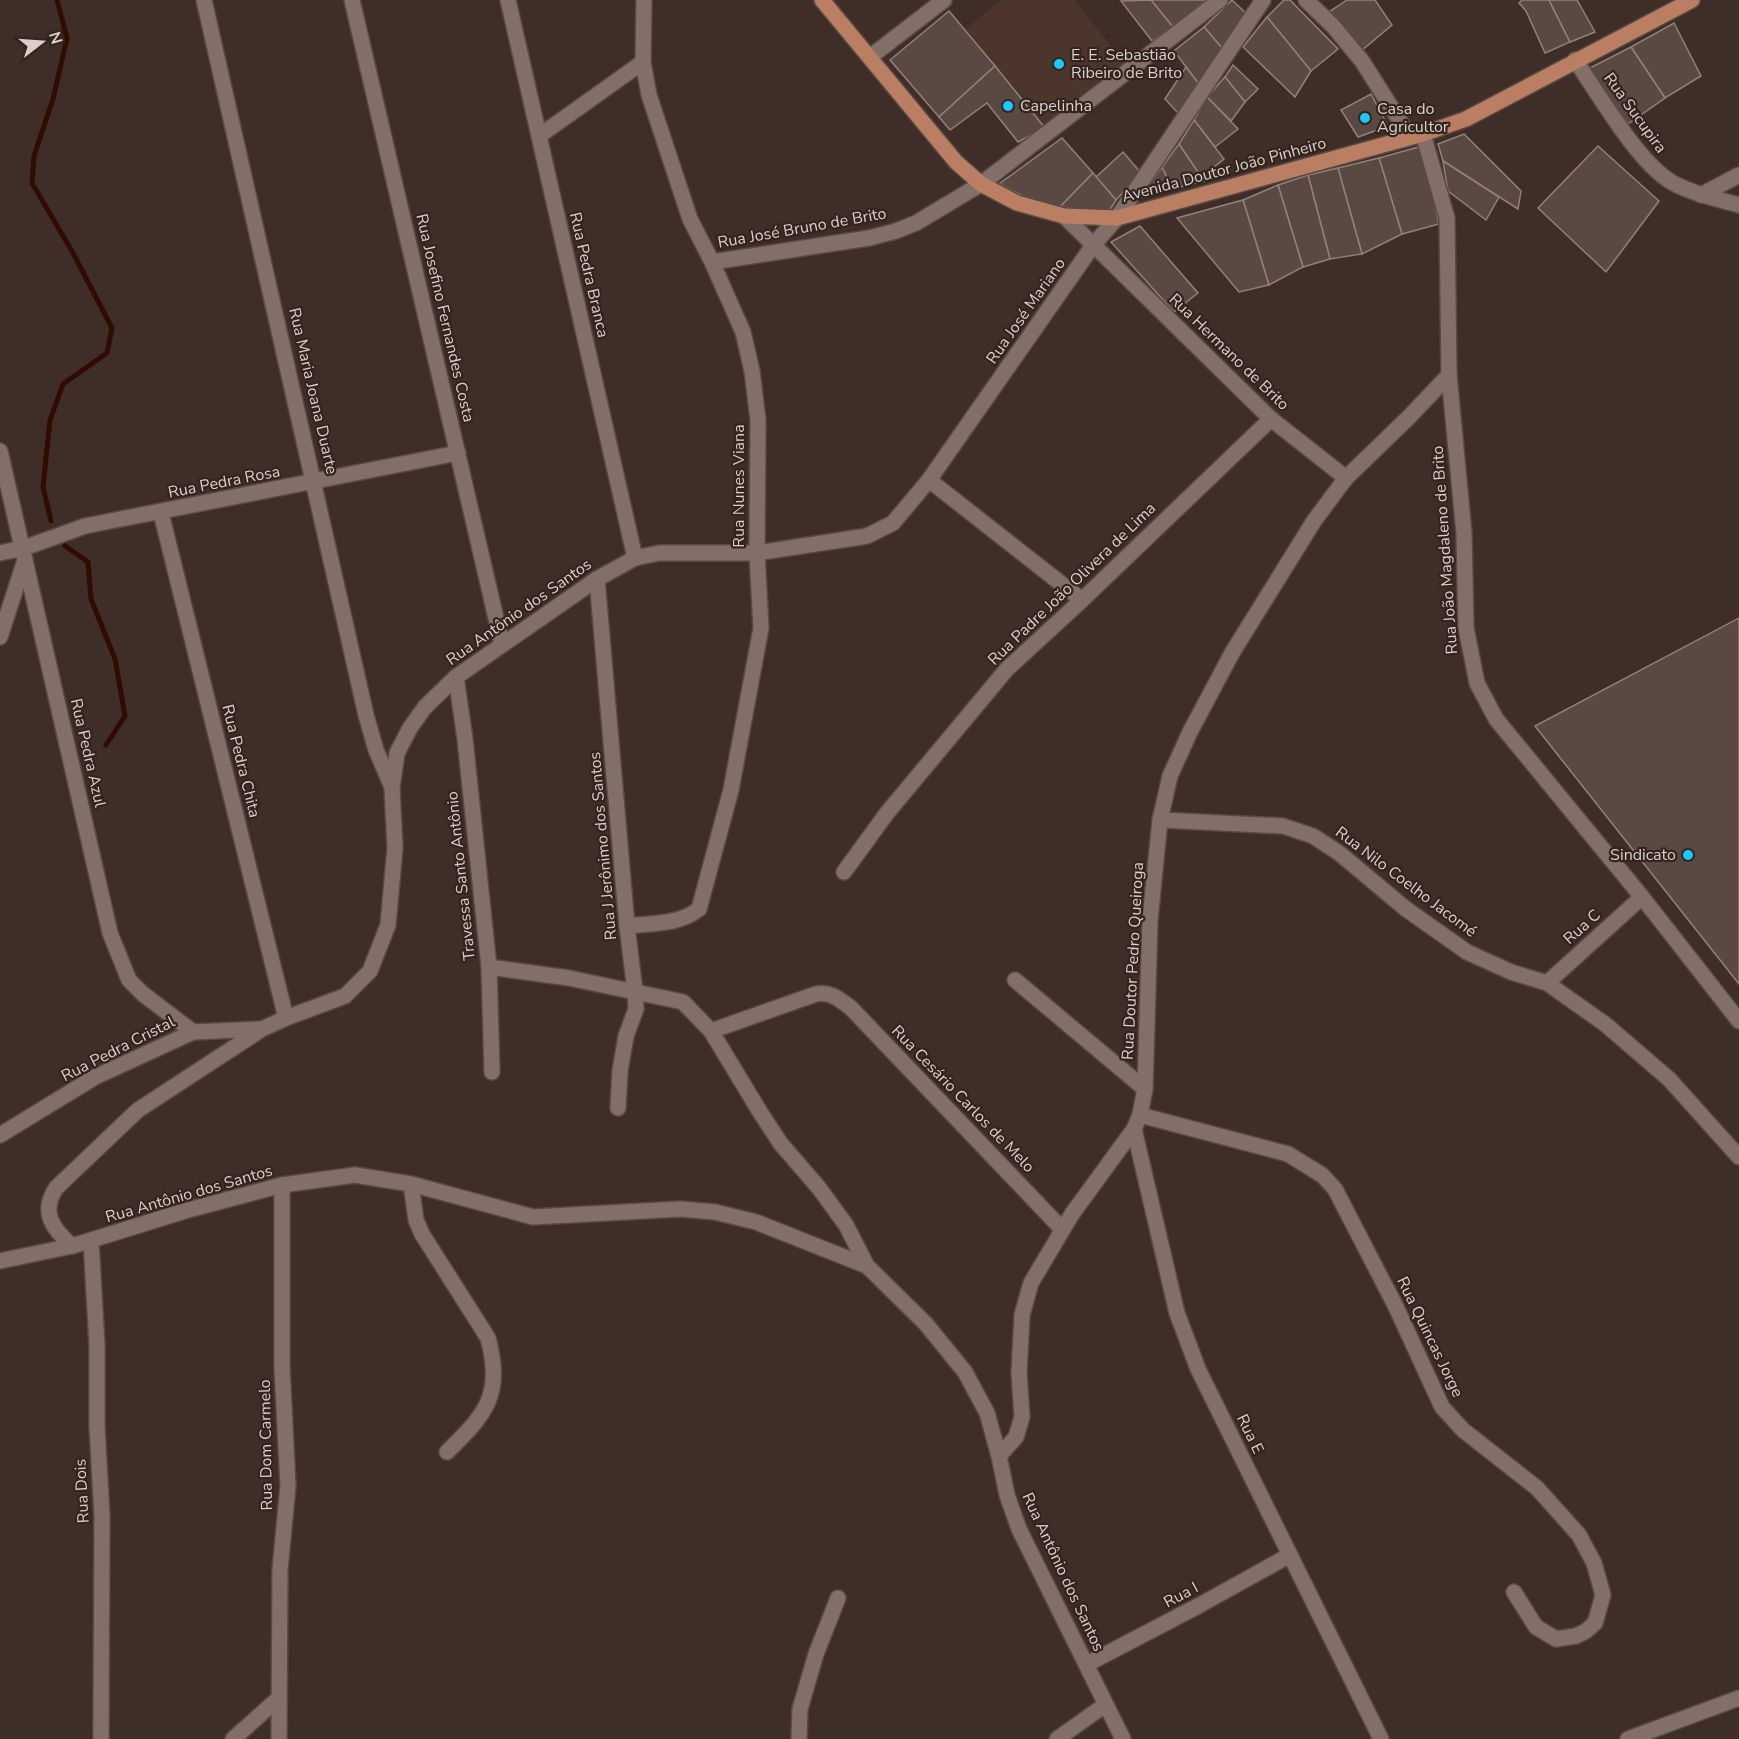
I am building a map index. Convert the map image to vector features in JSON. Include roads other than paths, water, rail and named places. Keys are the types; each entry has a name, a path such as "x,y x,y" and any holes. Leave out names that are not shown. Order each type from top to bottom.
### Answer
{"main road":[{"name":"Avenida Doutor João Pinheiro","path":"822,0 956,162 981,184 1017,203 1064,216 1117,218 1416,136 1466,118 1692,0"}],"street":[{"name":"Rua Maria Joana Duarte","path":"204,0 366,715 376,750 392,788"},
{"name":"Rua Josefino Fernandes Costa","path":"352,0 502,644"},
{"name":"Rua Pedra Branca","path":"508,0 635,558"},
{"name":"Rua Nunes Viana","path":"627,926 677,921 691,916 699,909 703,901 731,789 761,628 757,553 758,420 752,371 743,332 690,219 649,95 643,62 645,0"},
{"path":"870,57 944,0"},
{"name":"Rua José Bruno de Brito","path":"712,262 868,238 916,223 981,184 1220,0"},
{"name":"Rua João Magdaleno de Brito","path":"1306,0 1333,26 1362,61 1416,136 1447,218 1449,375 1464,533 1466,628 1477,682 1496,719 1642,897 1739,1021"},
{"name":"Rua José Mariano","path":"757,553 867,536 893,523 928,480 1094,244 1117,218 1256,3"},
{"name":"Rua Sucupira","path":"1575,60 1641,155 1656,171 1675,185 1739,205"},
{"path":"539,136 643,62"},
{"path":"1701,195 1739,175"},
{"name":"Rua Hermano de Brito","path":"1064,216 1271,419 1346,478"},
{"name":"Rua Doutor Pedro Queiroga","path":"999,1456 1016,1437 1022,1417 1019,1373 1022,1315 1031,1283 1062,1229 1137,1122 1145,1089 1150,920 1160,820 1170,776 1190,732 1232,653 1314,521 1346,478 1449,375"},
{"name":"Rua Padre João Olivera de Lima","path":"844,872 887,813 1007,669 1271,419"},
{"name":"Rua Pedra Azul","path":"0,452 25,553 110,933 129,980 143,994 193,1032"},
{"name":"Rua Pedra Rosa","path":"0,553 25,553 85,526 161,513 458,453"},
{"path":"928,480 1082,600"},
{"name":"Rua Pedra Chita","path":"161,513 286,1018"},
{"path":"0,637 25,553"},
{"name":"Rua Antônio dos Santos","path":"757,553 659,553 635,558 597,579 456,677 425,707 397,753 392,788 395,848 388,925 370,971 345,996 262,1029 138,1110 56,1188 51,1196 49,1214 51,1222 56,1232 72,1246 188,1210 282,1185 355,1175 411,1184 533,1217 670,1210 715,1212 756,1222 867,1266 926,1324 965,1372 987,1413 1007,1495 1019,1529 1123,1739"},
{"name":"Rua J Jerônimo dos Santos","path":"597,579 636,1009 626,1036 620,1071 618,1107"},
{"name":"Travessa Santo Antônio","path":"456,677 465,739 489,967 492,1072"},
{"name":"Rua Nilo Coelho Jacomé","path":"1160,820 1283,825 1313,836 1340,853 1406,909 1467,952 1511,972 1547,983 1605,1024 1669,1079 1739,1157"},
{"name":"Rua C","path":"1547,983 1642,897"},
{"path":"489,967 569,978 635,990 683,1002 711,1030 759,1112 781,1144 819,1188 839,1216 867,1266"},
{"path":"1015,980 1145,1089"},
{"name":"Rua Cesário Carlos de Melo","path":"711,1030 816,994 826,992 836,997 851,1008 1062,1229"},
{"name":"Rua Pedra Cristal","path":"0,1135 94,1077 193,1032 262,1029"},
{"name":"Rua E","path":"1137,1122 1177,1314 1188,1345 1198,1370 1381,1739"},
{"name":"Rua Quincas Jorge","path":"1137,1122 1288,1154 1322,1175 1335,1189 1396,1307 1442,1407 1463,1430 1537,1488 1579,1535 1594,1563 1603,1595 1595,1623 1576,1636 1556,1639 1536,1628 1514,1592"},
{"path":"411,1184 416,1220 488,1338 494,1360 494,1383 488,1404 476,1424 447,1452"},
{"name":"Rua Dom Carmelo","path":"279,1739 280,1569 288,1486 282,1367 282,1185"},
{"name":"Rua Dois","path":"91,1241 97,1345 97,1426 102,1516 101,1739"},
{"path":"0,1261 72,1246"},
{"name":"Rua I","path":"1087,1664 1290,1555"},
{"path":"799,1739 800,1709 812,1665 838,1598"},
{"path":"233,1739 279,1698"},
{"path":"1628,1739 1739,1698"},
{"path":"1057,1739 1105,1705"}],"waterway":[{"path":"51,521 43,487 50,420 63,384 107,353 112,328 73,253 32,183 34,156 53,99 67,38 57,0"},
{"path":"65,546 88,562 91,599 115,659 125,716 106,745"}],"place":[{"name":"E. E. Sebastião Ribeiro de Brito","path":"1059,64"},
{"name":"Capelinha","path":"1008,106"},
{"name":"Casa do Agricultor","path":"1365,118"},
{"name":"Sindicato","path":"1688,855"}]}
